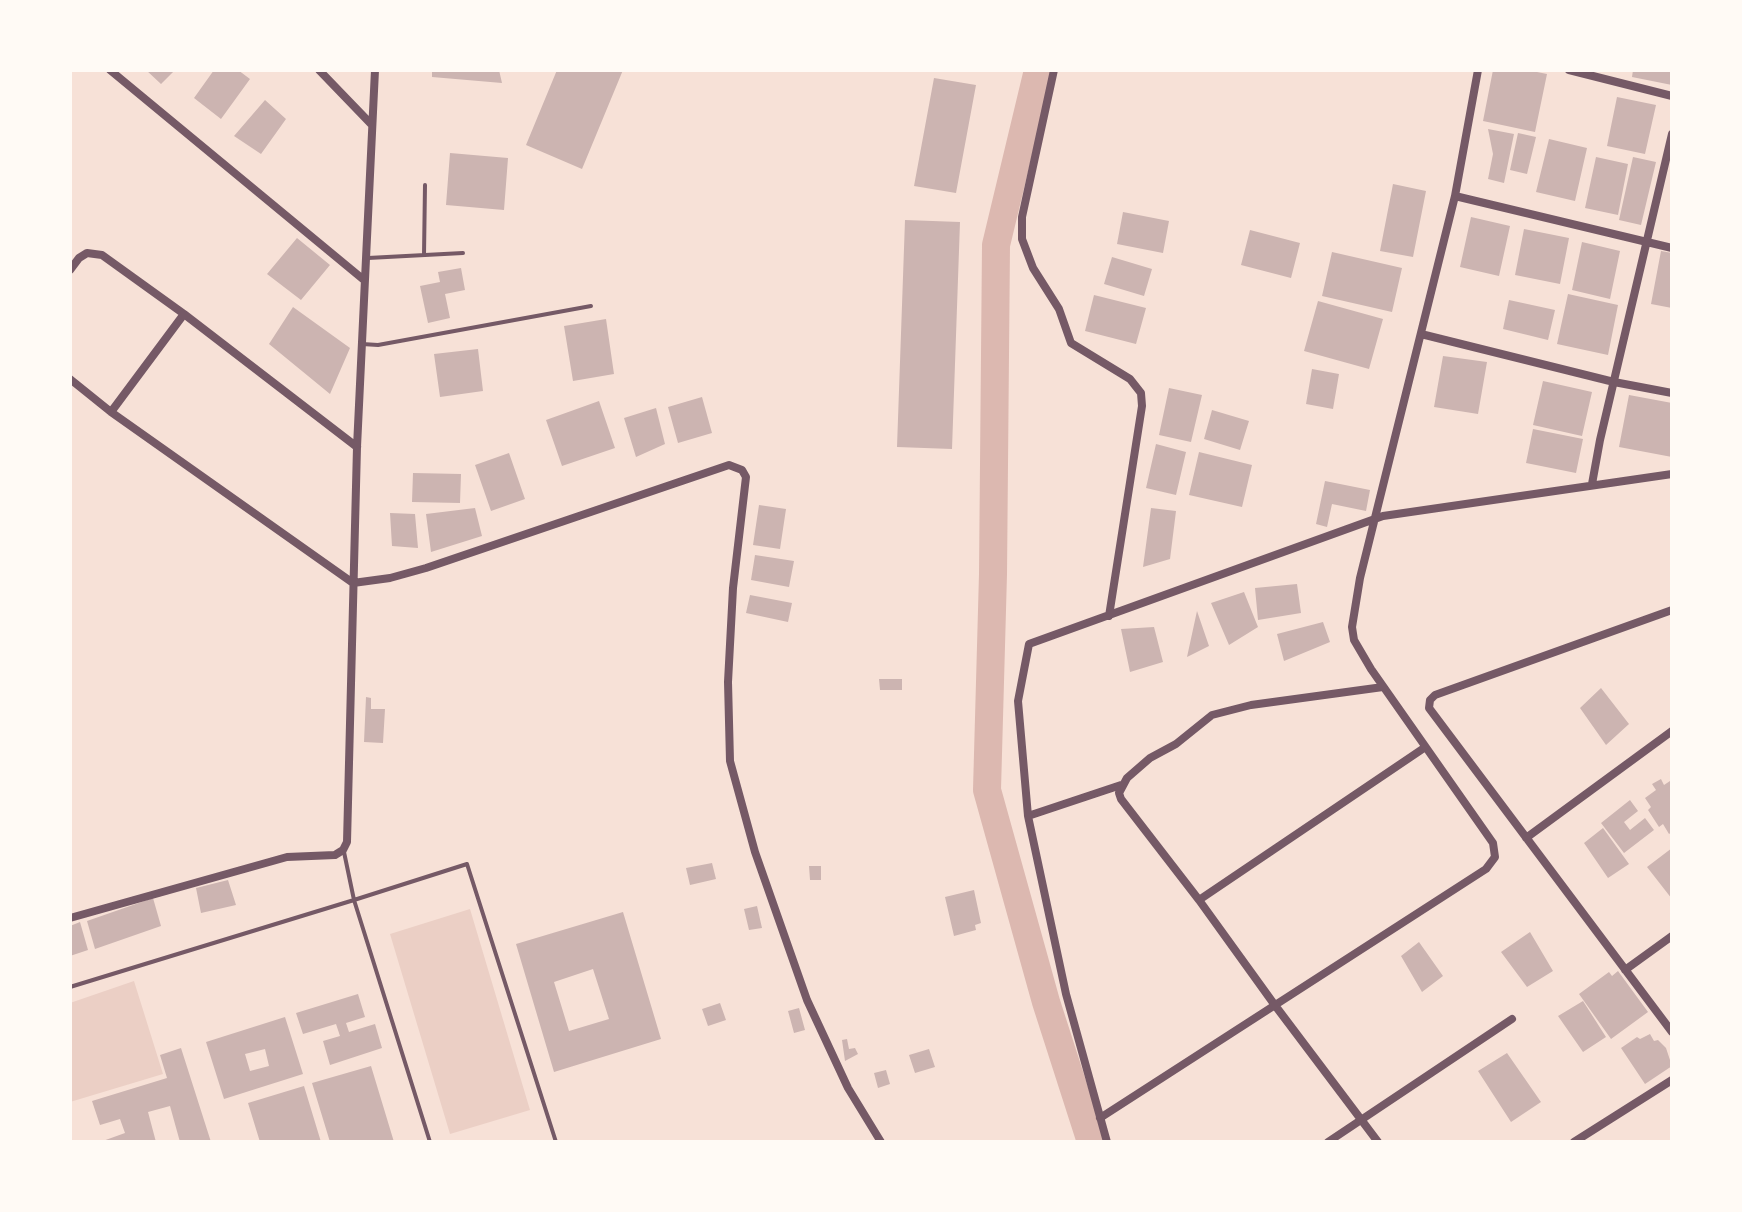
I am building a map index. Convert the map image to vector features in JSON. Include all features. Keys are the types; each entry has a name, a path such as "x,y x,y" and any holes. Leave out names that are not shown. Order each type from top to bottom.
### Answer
{"street":[{"path":"110,70 364,280"},
{"path":"319,70 372,125"},
{"path":"70,918 287,857 335,855 343,850 347,842 357,447 375,70"},
{"path":"1054,70 1022,217 1022,239 1033,268 1059,309 1063,328 1071,343 1130,379 1141,393 1142,406 1109,616"},
{"path":"1100,1118 1486,869 1495,857 1493,843 1383,687 1354,640 1352,627 1374,519 1455,196 1478,70"},
{"path":"1569,70 1672,96"},
{"path":"1592,484 1672,134"},
{"path":"1455,196 1672,248"},
{"path":"70,270 87,253 98,253 184,314 357,447"},
{"path":"111,412 184,314"},
{"path":"1421,334 1614,382 1672,393"},
{"path":"70,379 111,412 353,583 390,578 426,568 729,465 742,470 746,477 733,588 728,682 730,761 755,852 807,1000 848,1088 881,1142"},
{"path":"1107,1142 1066,994 1028,816 1018,701 1029,644 1391,514 1672,474"},
{"path":"1672,610 1435,695 1430,700 1429,708 1672,1032"},
{"path":"1028,816 1121,785 1150,758 1176,744 1212,715 1251,705 1383,687"},
{"path":"1526,838 1672,731"},
{"path":"1199,900 1424,748"},
{"path":"1121,785 1121,799 1378,1142"},
{"path":"1625,970 1672,936"},
{"path":"1328,1142 1512,1019"},
{"path":"1574,1142 1672,1080"}],"lane":[{"path":"424,255 425,185"},
{"path":"366,258 463,253"},
{"path":"362,344 378,345 591,306"},
{"path":"343,850 354,900 430,1142"},
{"path":"70,987 467,864 556,1142"}],"shaded area":[{"path":"470,909 530,1110 450,1134 390,934"},
{"path":"134,981 163,1074 70,1102 70,1003"}],"building":[{"path":"146,70 175,70 161,84"},
{"path":"214,70 238,70 250,79 221,119 194,98"},
{"path":"432,70 499,70 502,83 432,77"},
{"path":"557,70 623,70 582,169 526,145"},
{"path":"1493,70 1527,70 1547,74 1535,132 1483,121"},
{"path":"1633,70 1672,70 1672,85 1632,77"},
{"path":"934,78 976,85 956,193 914,186"},
{"path":"1617,97 1656,105 1645,154 1607,146"},
{"path":"265,100 286,119 261,154 234,136"},
{"path":"1488,129 1514,134 1504,183 1488,179 1493,154"},
{"path":"1518,133 1536,137 1527,174 1510,170"},
{"path":"1549,139 1587,148 1575,201 1536,192"},
{"path":"450,153 508,158 504,210 446,205"},
{"path":"1596,157 1628,164 1618,215 1585,208"},
{"path":"1633,157 1656,162 1641,225 1619,220"},
{"path":"1393,184 1426,191 1413,257 1380,251"},
{"path":"1123,212 1169,221 1163,253 1117,244"},
{"path":"1471,217 1510,226 1499,276 1460,267"},
{"path":"905,220 960,222 952,449 897,447"},
{"path":"1524,229 1569,238 1560,284 1515,275"},
{"path":"1250,230 1300,243 1291,278 1241,265"},
{"path":"297,238 330,265 301,300 267,274"},
{"path":"1582,242 1620,251 1610,299 1572,290"},
{"path":"1661,251 1672,253 1672,308 1651,304"},
{"path":"1332,252 1402,268 1392,312 1322,296"},
{"path":"1112,257 1152,269 1144,296 1104,284"},
{"path":"461,268 465,290 445,294 450,318 428,323 420,286 440,282 438,272"},
{"path":"1568,294 1618,305 1608,355 1557,344"},
{"path":"1094,295 1146,308 1136,344 1085,331"},
{"path":"1509,300 1555,310 1548,340 1503,329"},
{"path":"1318,301 1383,319 1369,369 1304,351"},
{"path":"293,307 350,348 330,394 269,344"},
{"path":"606,319 614,374 573,381 564,326"},
{"path":"478,349 483,391 440,397 434,354"},
{"path":"1443,356 1487,362 1478,414 1434,407"},
{"path":"1312,369 1339,374 1333,409 1306,404"},
{"path":"1543,381 1592,392 1582,436 1533,425"},
{"path":"1169,388 1202,395 1191,442 1159,435"},
{"path":"1629,395 1672,403 1672,457 1619,447"},
{"path":"702,397 712,433 678,443 668,407"},
{"path":"599,401 615,448 562,466 546,420"},
{"path":"656,408 665,444 636,457 624,418"},
{"path":"1212,410 1249,421 1240,450 1204,439"},
{"path":"1533,429 1583,439 1576,473 1526,463"},
{"path":"1156,444 1186,452 1176,495 1146,488"},
{"path":"1199,452 1252,465 1242,507 1189,495"},
{"path":"509,453 525,499 491,511 475,465"},
{"path":"413,473 461,474 460,503 412,502"},
{"path":"1325,481 1370,490 1366,511 1332,504 1327,527 1316,524"},
{"path":"759,505 786,509 780,549 753,545"},
{"path":"475,508 482,536 431,552 426,514"},
{"path":"1151,508 1176,511 1170,559 1143,567"},
{"path":"390,513 415,514 418,548 392,546"},
{"path":"755,555 794,561 789,587 751,580"},
{"path":"1297,584 1301,613 1258,620 1255,588"},
{"path":"1244,592 1258,627 1229,645 1211,603"},
{"path":"750,595 792,603 788,622 746,613"},
{"path":"1197,611 1209,646 1187,657"},
{"path":"1323,622 1330,642 1284,661 1277,634"},
{"path":"1154,627 1163,662 1130,672 1121,629"},
{"path":"879,679 902,679 902,690 880,690"},
{"path":"1601,688 1629,724 1606,745 1580,708"},
{"path":"366,697 371,698 371,709 385,709 383,743 364,742"},
{"path":"1661,779 1664,785 1672,782 1672,832 1669,834 1663,824 1659,827 1648,810 1651,807 1645,798 1656,790 1652,784"},
{"path":"1630,800 1638,811 1624,822 1630,830 1645,818 1654,830 1624,853 1601,823"},
{"path":"1603,828 1629,864 1608,878 1584,843"},
{"path":"1672,848 1672,899 1647,867"},
{"path":"712,863 716,879 690,885 686,868"},
{"path":"809,866 821,866 821,880 810,880"},
{"path":"228,880 236,905 201,913 196,888"},
{"path":"974,890 981,923 975,925 976,930 954,936 945,897"},
{"path":"153,898 161,926 95,949 87,921"},
{"path":"757,906 762,928 749,930 744,909"},
{"path":"623,912 661,1039 554,1072 516,944","holes":["593,969 609,1019 569,1031 554,982"]},
{"path":"80,922 88,950 70,956 70,926"},
{"path":"1530,932 1553,971 1527,987 1501,952"},
{"path":"1419,942 1443,976 1422,992 1401,956"},
{"path":"1618,971 1648,1012 1611,1039 1579,994 1609,972 1612,976"},
{"path":"358,994 365,1017 346,1023 349,1032 375,1024 382,1048 330,1065 323,1041 340,1036 336,1024 303,1034 296,1013"},
{"path":"1583,1001 1606,1037 1583,1052 1558,1016"},
{"path":"720,1003 726,1020 708,1026 702,1009"},
{"path":"799,1008 805,1030 794,1033 788,1011"},
{"path":"285,1017 303,1074 224,1099 206,1042","holes":["265,1049 269,1066 250,1071 245,1054"]},
{"path":"1650,1034 1654,1041 1658,1040 1666,1048 1672,1066 1645,1084 1621,1048 1637,1037 1640,1039"},
{"path":"847,1039 849,1049 855,1048 858,1054 845,1061 842,1040"},
{"path":"181,1048 211,1142 180,1142 170,1106 148,1112 156,1142 100,1142 125,1133 120,1119 100,1125 92,1101 167,1078 160,1055"},
{"path":"929,1049 935,1067 915,1073 909,1055"},
{"path":"1507,1053 1541,1102 1511,1122 1478,1071"},
{"path":"371,1066 394,1142 330,1142 312,1083"},
{"path":"886,1070 890,1084 878,1088 874,1073"},
{"path":"304,1086 321,1142 260,1142 248,1103"}],"waterway":[{"path":"1038,70 996,245 993,574 987,790 1046,1002 1091,1142"}]}
